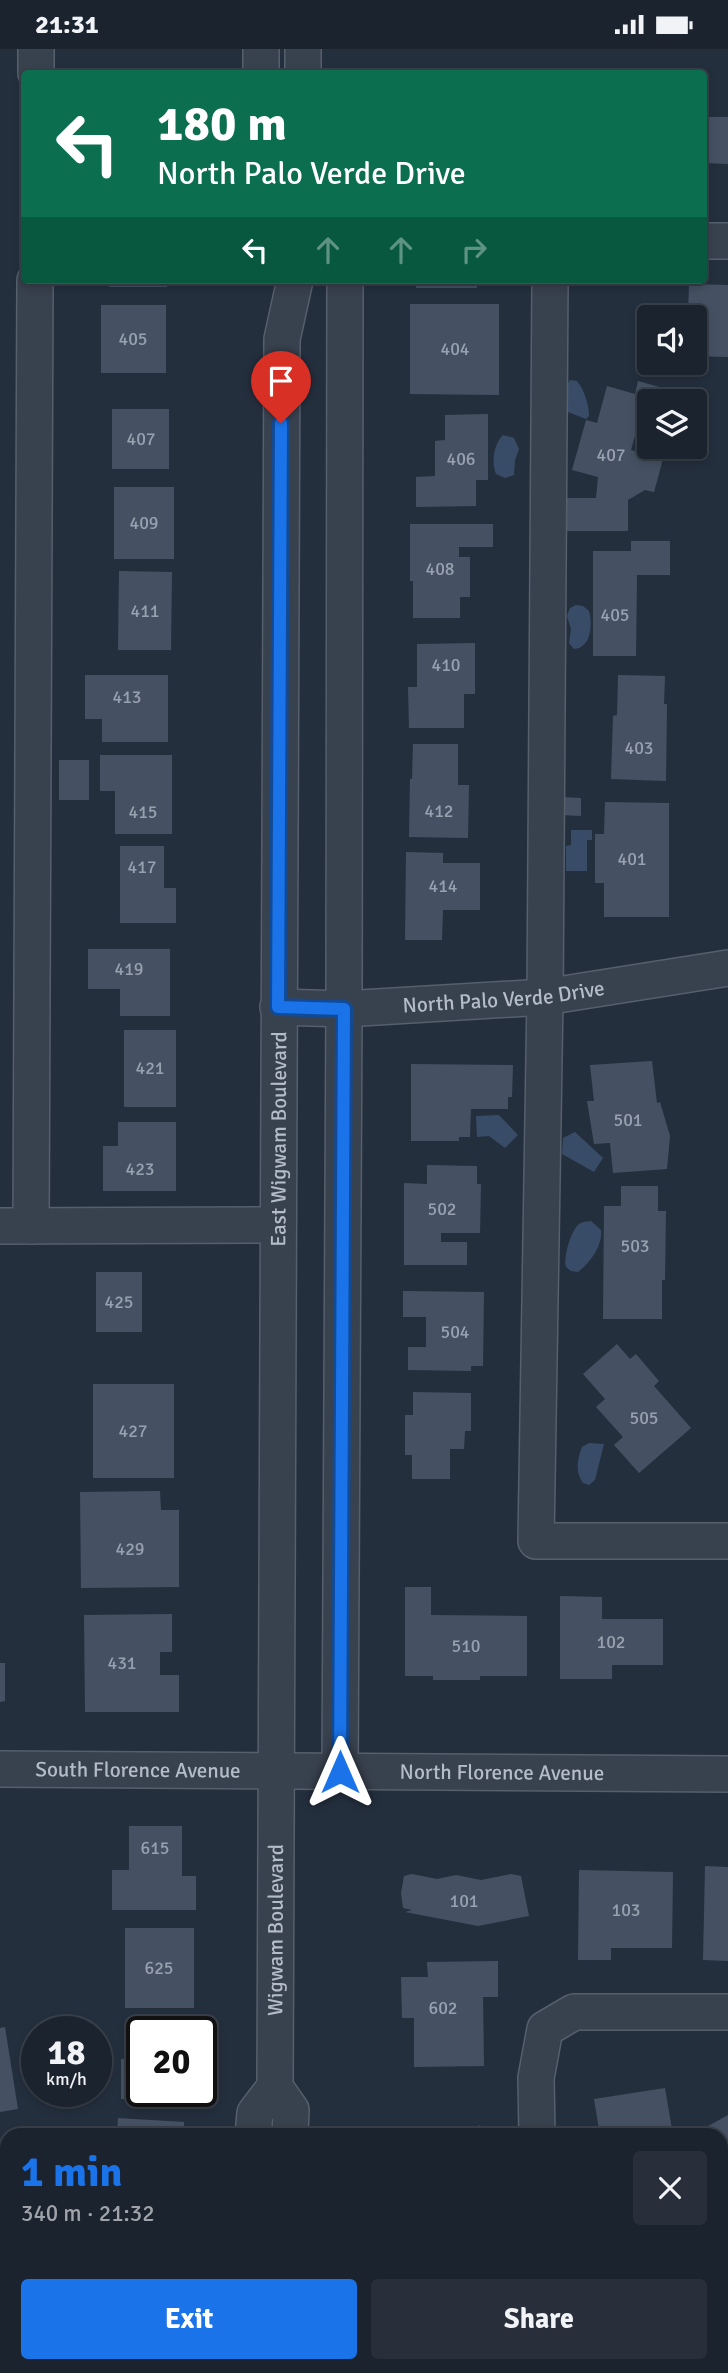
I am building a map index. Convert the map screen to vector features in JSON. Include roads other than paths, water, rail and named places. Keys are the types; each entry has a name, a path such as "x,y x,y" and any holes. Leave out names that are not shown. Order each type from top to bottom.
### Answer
{"street":[{"path":"36,49 36,70"},
{"path":"261,49 261,70"},
{"path":"303,49 303,70"},
{"path":"707,241 728,241"},
{"path":"35,284 15,1226 278,1225"},
{"name":"East Wigwam Boulevard","path":"270,284 282,339"},
{"name":"East Wigwam Boulevard","path":"276,1772 282,339 294,284"},
{"path":"340,1772 345,284"},
{"path":"550,284 545,997 536,1541 728,1541"},
{"name":"North Palo Verde Drive","path":"278,1007 344,1009 545,997 728,968"},
{"name":"South Florence Avenue","path":"0,1769 276,1772"},
{"name":"North Florence Avenue","path":"276,1772 728,1774"},
{"name":"Wigwam Boulevard","path":"276,1772 275,2087 291,2110 290,2128"},
{"path":"537,2128 536,2078 545,2029 574,2012 728,2012"},
{"path":"254,2128 255,2113 275,2087"}],"water":[{"path":"570,380 577,381 584,393 589,412 586,419 568,412 566,386"},
{"path":"503,435 514,438 519,449 514,475 505,478 496,474 494,464 496,448"},
{"path":"576,605 589,611 591,623 584,645 574,649 569,643 571,629 567,616 570,608"},
{"path":"571,830 592,830 592,840 587,840 587,871 566,871 566,846 571,845"},
{"path":"499,1115 518,1135 505,1148 489,1136 477,1137 476,1116"},
{"path":"575,1132 603,1158 594,1172 562,1154 563,1138"},
{"path":"591,1221 601,1230 598,1248 583,1268 578,1272 571,1271 565,1263 571,1238 579,1224"},
{"path":"589,1443 604,1444 595,1480 589,1485 580,1479 578,1466 582,1447"}]}
